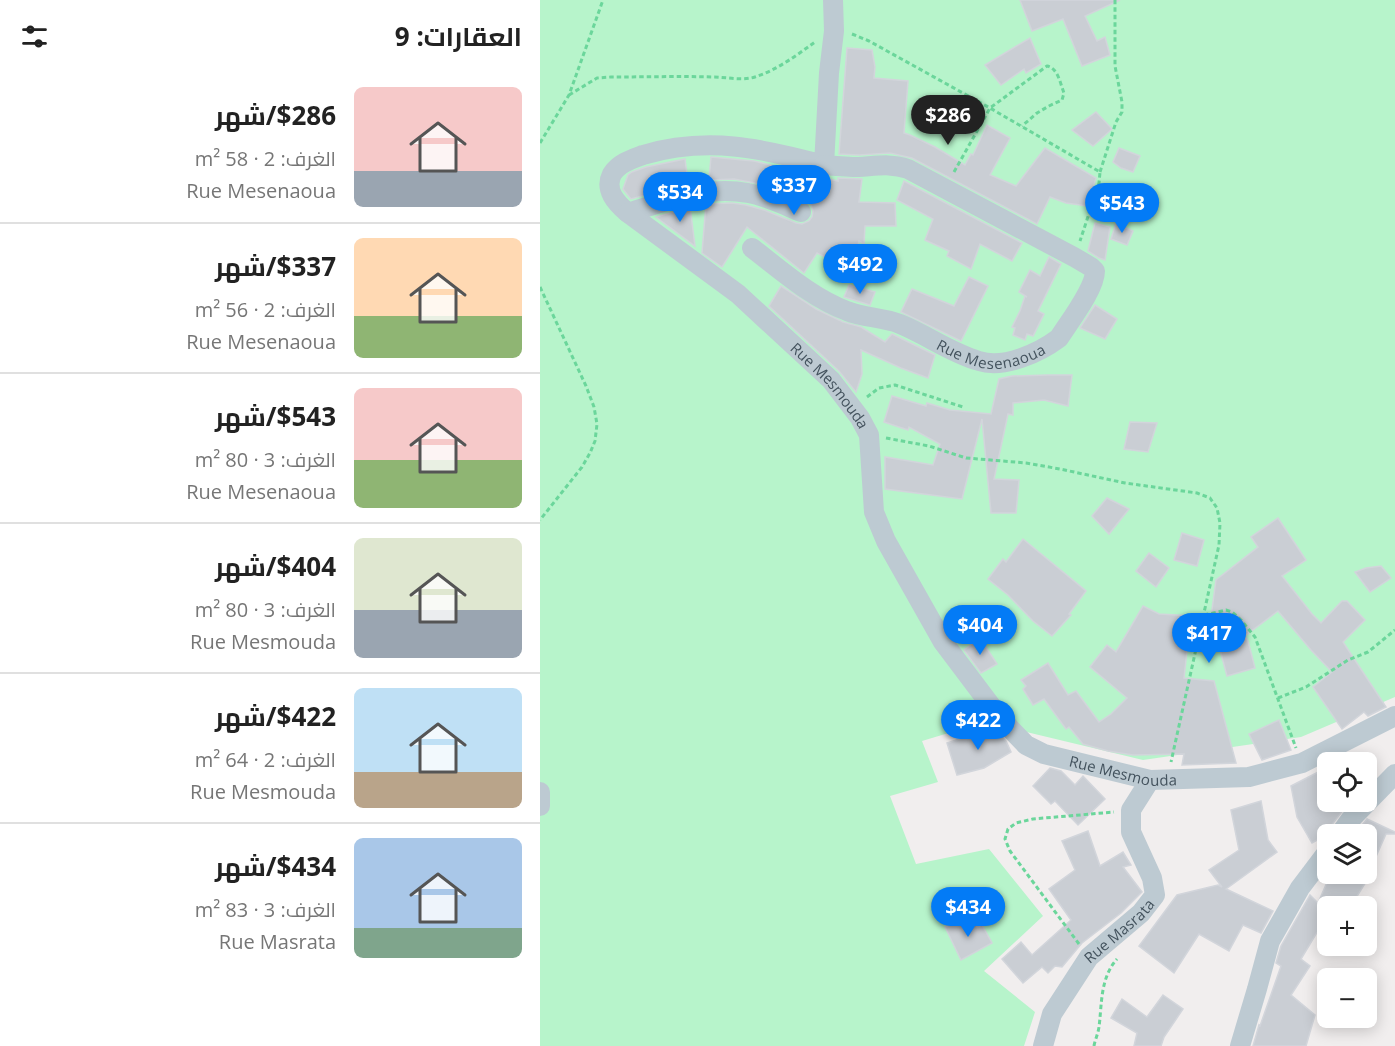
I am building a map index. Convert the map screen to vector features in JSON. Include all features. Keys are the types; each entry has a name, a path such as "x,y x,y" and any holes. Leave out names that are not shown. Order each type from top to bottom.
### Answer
{"street":[{"path":"824,165 829,73 834,31 833,0"},
{"name":"Rue Mesmouda","path":"824,165 776,152 731,146 695,145 655,152 620,165 609,182 610,193 628,213 738,294 831,380 860,418 869,435 874,512 886,541 943,642 1001,719 1026,745 1044,754 1158,780 1249,777 1302,764 1395,716"},
{"name":"Rue Mesenaoua","path":"752,248 812,293 835,306 866,317 895,322 981,362 1013,361 1038,352 1059,338 1095,278 1095,271 1091,267 1074,257 908,169 897,165 840,167 824,165"},
{"path":"628,213 681,196 719,190 749,193 801,212"},
{"path":"1347,824 1395,774"},
{"path":"1131,810 1158,780"},
{"path":"540,792 540,806"},
{"name":"Rue Masrata","path":"1043,1046 1052,1014 1089,957 1141,913 1155,895 1152,878 1131,832 1131,810"},
{"path":"1240,1046 1270,941 1300,888 1317,866"}],"path":[{"path":"540,143 569,95 603,0"},
{"path":"1074,257 1099,183 1100,172 1116,122 1122,112 1115,66 1115,0"},
{"path":"569,95 597,78 610,76 739,79 754,77 788,60 834,31 869,41 1100,172"},
{"path":"945,189 990,108 1047,66 1051,66 1055,69 1064,97 1037,113 1022,126"},
{"path":"540,287 586,386 594,407 597,424 596,441 582,467 540,520"},
{"path":"852,408 879,388 895,386 963,407"},
{"path":"869,435 929,446 966,458 1060,468 1125,483 1197,493 1210,498 1217,508 1220,544 1204,615 1158,780"},
{"path":"1204,615 1226,610 1232,612 1255,637 1302,764"},
{"path":"1278,698 1306,687 1348,660 1368,652 1395,630"},
{"path":"1089,957 1010,851 1005,839 1008,829 1016,823 1033,819 1131,810"},
{"path":"1094,1046 1103,989 1108,973 1121,955"}],"green space":[{"path":"540,0 1395,0 1395,697 1301,737 1143,760 985,722 922,741 938,782 890,796 916,864 989,849 1043,916 984,971 1035,1012 1024,1046 540,1046"}],"building":[{"path":"1020,0 1120,0 1085,16 1097,41 1105,37 1110,55 1082,66 1063,19 1032,31"},
{"path":"1030,38 1041,64 1026,73 1024,69 1001,85 985,65"},
{"path":"847,48 872,50 874,78 908,81 904,133 935,147 965,165 971,154 973,155 987,125 1010,138 990,175 1016,186 1045,148 1096,178 1087,206 1066,203 1050,197 1037,224 912,158 890,153 839,154"},
{"path":"1096,112 1112,129 1093,146 1072,130"},
{"path":"1119,148 1140,156 1133,172 1113,162"},
{"path":"711,157 754,161 838,181 838,178 862,179 859,202 895,203 896,226 865,226 864,244 859,241 852,270 817,253 804,273 747,227 722,267 702,253 706,204 746,205 802,224 809,221 813,211 811,205 806,201 765,185 734,179 709,180"},
{"path":"685,159 688,183 631,199 623,189 628,175 632,172"},
{"path":"904,181 1022,243 1012,261 980,244 971,269 947,256 949,251 925,240 933,219 897,200"},
{"path":"690,207 695,246 656,217"},
{"path":"1095,223 1110,227 1105,260 1088,251"},
{"path":"1116,223 1133,231 1127,245 1111,239"},
{"path":"1049,257 1061,264 1038,311 1044,314 1033,336 1027,334 1025,340 1013,335 1015,328 1012,327 1025,296 1027,297 1019,292 1030,270 1040,276"},
{"path":"969,277 988,286 961,341 901,312 912,289 954,306"},
{"path":"849,285 875,292 870,305 844,297"},
{"path":"781,286 816,309 843,322 861,327 885,342 892,334 935,355 928,378 861,350 862,374 856,392 839,371 769,306"},
{"path":"1095,305 1117,319 1105,339 1080,328"},
{"path":"1072,375 1068,406 1044,400 1013,403 1013,415 1008,414 994,479 1019,480 1016,513 991,513 982,419 962,499 885,489 885,457 933,465 940,444 909,427 908,430 884,422 892,396 926,406 927,403 950,410 991,414 999,379 1012,376"},
{"path":"1130,422 1157,423 1148,452 1124,449"},
{"path":"1107,498 1129,509 1109,534 1092,516"},
{"path":"1278,518 1306,560 1282,576 1321,623 1342,601 1347,601 1365,620 1343,642 1386,707 1368,716 1364,712 1342,729 1313,687 1332,672 1278,611 1245,636 1255,668 1227,676 1218,642 1187,651 1184,678 1214,681 1236,763 1182,765 1184,754 1133,755 1083,744 1069,727 1066,729 1044,699 1033,705 1023,689 1026,686 1021,680 1048,663 1068,695 1076,691 1099,722 1111,714 1127,698 1090,667 1107,645 1116,652 1143,606 1159,614 1211,617 1216,580 1258,547 1251,537"},
{"path":"1182,533 1204,540 1197,566 1174,560"},
{"path":"1023,539 1086,591 1069,614 1071,615 1052,636 988,579 1003,559 1006,562"},
{"path":"1149,553 1169,568 1156,587 1136,571"},
{"path":"1381,566 1391,578 1370,592 1355,572"},
{"path":"980,638 997,664 981,673 964,650"},
{"path":"1279,720 1291,750 1262,760 1249,734"},
{"path":"993,728 1006,741 1011,752 984,768 957,775 947,743"},
{"path":"1050,768 1061,771 1075,785 1083,776 1105,799 1078,825 1055,801 1051,804 1033,786"},
{"path":"1317,773 1317,812 1342,812 1332,824 1317,824 1317,840 1312,843 1297,817 1291,786"},
{"path":"1261,801 1268,840 1277,852 1226,889 1273,911 1261,933 1243,925 1229,951 1199,934 1174,973 1139,946 1177,895 1218,885 1222,887 1209,870 1239,850 1231,810"},
{"path":"1367,819 1395,832 1395,834 1386,834 1377,854 1377,824 1363,824"},
{"path":"1088,831 1100,866 1123,852 1131,865 1123,867 1142,892 1121,913 1082,943 1062,967 1055,966 1048,973 1042,967 1023,983 1002,959 1021,942 1032,955 1071,920 1049,889 1075,870 1062,841"},
{"path":"1326,884 1365,884 1357,896 1321,896"},
{"path":"1310,895 1317,902 1317,933 1301,959 1310,966 1291,995 1315,1015 1306,1046 1253,1046 1281,966 1276,963 1281,946"},
{"path":"968,917 973,926 982,925 992,943 961,960 945,927"},
{"path":"1163,995 1183,1009 1164,1037 1161,1046 1134,1046 1137,1033 1111,1018 1122,999 1147,1017"}]}
